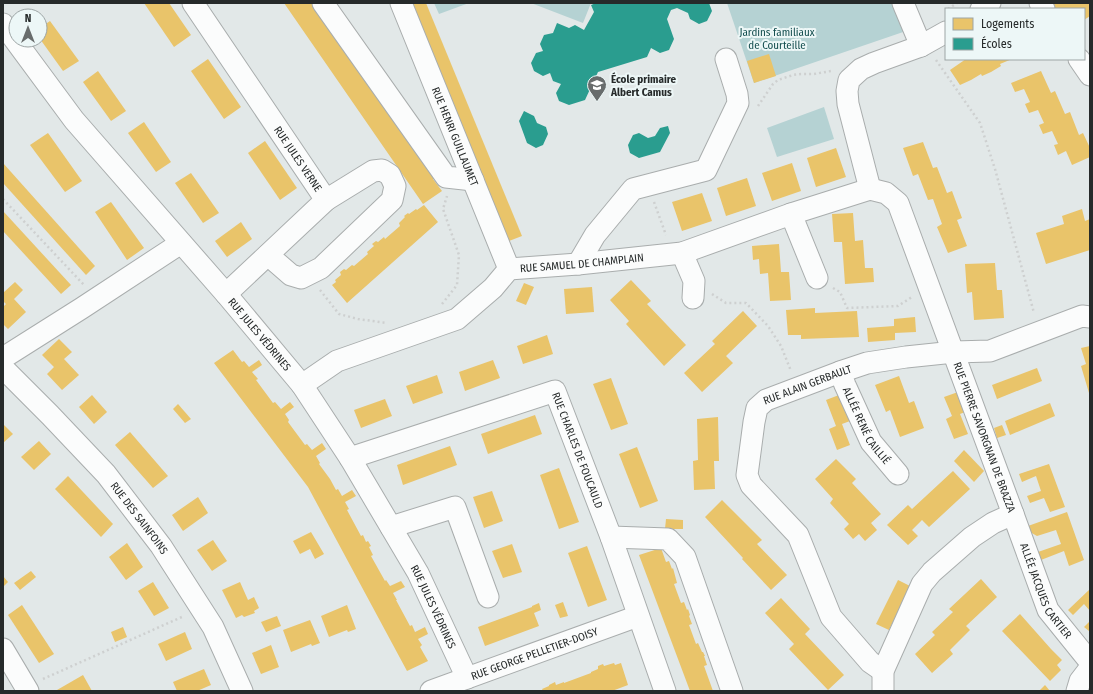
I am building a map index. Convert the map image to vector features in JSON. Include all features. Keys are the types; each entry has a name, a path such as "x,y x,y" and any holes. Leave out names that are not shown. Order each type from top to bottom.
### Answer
{"street":[{"name":"RUE JULES VERNE","path":"193,3 326,200 226,294"},
{"path":"323,3 446,177 473,180"},
{"name":"RUE HENRI GUILLAUMET","path":"401,3 509,269"},
{"path":"903,3 921,46"},
{"name":"RUE JULES VÉDRINES","path":"3,24 74,120 226,294 302,385 350,458 418,573 467,678"},
{"path":"878,191 848,104 847,91 849,80 861,69 921,46 945,33"},
{"path":"578,264 595,235 633,189 706,170 738,103 737,94 726,58"},
{"path":"1080,60 1090,75"},
{"path":"268,255 291,275 301,278 321,268 392,200 395,186 390,175 382,170 373,171 326,200"},
{"name":"RUE SAMUEL DE CHAMPLAIN","path":"302,385 337,361 457,319 493,288 509,269 578,264 677,253 791,214 878,191"},
{"name":"RUE PIERRE SAVORGNAN DE BRAZZA","path":"878,191 898,202 1013,514 993,523 972,537 932,572 922,584 883,670 883,691"},
{"path":"791,214 817,278"},
{"path":"3,358 90,304 181,243"},
{"path":"677,253 693,290"},
{"name":"RUE ALAIN GERBAULT","path":"883,670 870,662 831,617 798,535 751,485 747,475 754,422 758,408 766,400 840,372 867,364 906,357 954,352 990,351 1082,316 1090,317"},
{"name":"RUE DES SAINFOINS","path":"3,368 106,474 161,546 213,627 242,691"},
{"name":"ALLÉE RENÉ CAILLIÉ","path":"840,372 871,442 898,474"},
{"name":"RUE CHARLES DE FOUCAULD","path":"350,458 555,391 611,537 665,691"},
{"path":"391,527 455,507 488,597"},
{"name":"ALLÉE JACQUES CARTIER","path":"1013,514 1048,610 1090,662"},
{"path":"611,537 668,538 685,557 732,691"},
{"name":"RUE GEORGE PELLETIER-DOISY","path":"431,691 638,616"},
{"path":"3,649 26,689"},
{"path":"1077,691 1080,681 1090,668"}],"path":[{"path":"921,46 938,63 980,123 995,169 1039,332"},
{"path":"440,305 457,285 459,255 443,209 452,178"},
{"path":"648,185 677,253"},
{"path":"3,199 90,304"},
{"path":"307,275 339,314 358,319 389,323"},
{"path":"817,278 840,292 847,308 898,306 929,286"},
{"path":"693,290 726,303 746,303 768,326 781,346 798,388"},
{"path":"26,689 201,608"}],"green space":[{"path":"434,3 469,3 439,14"},
{"path":"531,3 591,3 583,23"},
{"name":"Jardins familiaux de Courteille","path":"727,3 896,3 909,30 754,83"},
{"path":"824,107 834,139 777,157 767,128"}],"building: Logements":[{"path":"144,3 169,3 191,35 174,47"},
{"path":"284,3 315,3 421,160 422,159 435,177 433,179 442,191 423,204"},
{"path":"412,3 426,3 522,236 509,241"},
{"path":"1052,3 1090,3 1090,16 1085,19 1085,8 1055,8"},
{"path":"50,21 79,61 63,71 46,48 48,48 48,22"},
{"path":"769,54 776,76 754,83 747,61"},
{"path":"208,59 241,107 224,119 191,71"},
{"path":"965,60 1010,60 1000,64 1001,66 991,72 982,76 981,74 960,85 950,70"},
{"path":"98,71 126,111 111,121 83,82"},
{"path":"1041,71 1051,93 1055,91 1065,114 1070,112 1079,135 1083,133 1090,148 1090,157 1072,165 1066,151 1058,155 1054,145 1058,144 1052,131 1043,134 1039,125 1044,123 1038,110 1029,113 1025,104 1030,102 1024,89 1015,92 1011,83"},
{"path":"144,122 171,162 156,172 128,133"},
{"path":"48,133 82,181 65,192 30,145"},
{"path":"265,141 297,188 280,200 248,153"},
{"path":"923,142 933,168 937,167 947,193 952,191 962,218 957,220 967,246 948,253 937,227 942,224 933,199 928,200 918,174 913,176 903,148"},
{"path":"836,148 846,177 816,187 807,158"},
{"path":"3,163 95,266 86,275 3,183"},
{"path":"792,163 801,191 772,201 762,173"},
{"path":"191,173 219,213 203,223 175,183"},
{"path":"747,178 756,206 726,216 717,188"},
{"path":"702,193 712,221 682,231 672,202"},
{"path":"111,202 144,248 127,260 95,212"},
{"path":"424,205 438,222 347,303 332,285 341,275 340,272 344,269 346,270 352,265 354,266 368,254 367,252 374,246 372,244 376,241 378,242 384,237 385,239 400,226 399,223 405,217 404,216"},
{"path":"1082,209 1085,221 1090,219 1090,250 1046,264 1036,233 1064,224 1062,216"},
{"path":"3,211 71,285 61,294 3,231"},
{"path":"853,213 855,241 863,240 865,268 873,268 874,282 845,284 842,242 834,242 832,214"},
{"path":"241,222 252,239 227,257 215,241"},
{"path":"779,244 781,272 789,272 791,300 770,301 768,273 760,274 759,259 753,260 752,246"},
{"path":"995,263 997,290 1002,290 1004,318 974,320 972,292 967,293 965,264"},
{"path":"631,280 651,301 647,304 686,345 664,366 626,324 629,321 610,300"},
{"path":"15,282 23,290 14,299 26,312 8,329 3,324 3,307 6,304 3,301 3,293"},
{"path":"524,283 534,287 526,305 516,301"},
{"path":"592,287 594,312 566,314 564,289"},
{"path":"815,308 815,313 857,311 859,337 801,339 801,335 788,335 786,310"},
{"path":"743,311 757,326 726,356 733,363 702,392 684,373 715,344 712,341"},
{"path":"915,317 916,332 895,333 895,340 868,342 867,328 894,326 894,319"},
{"path":"547,335 553,354 523,364 517,346"},
{"path":"59,339 72,352 64,359 79,375 62,390 47,374 54,367 42,355"},
{"path":"1090,346 1089,393 1081,366 1086,364 1081,348"},
{"path":"233,350 242,362 244,361 249,367 259,360 262,365 252,372 258,379 256,380 273,403 275,402 281,409 290,402 294,407 285,414 289,420 288,422 305,445 307,444 312,450 322,443 326,449 316,456 320,463 319,464 336,490 338,489 342,496 352,490 356,496 345,502 349,509 347,510 361,536 363,535 366,542 368,541 371,546 369,547 373,555 371,556 385,581 386,580 390,586 401,581 405,587 393,593 410,626 412,625 415,632 425,627 428,634 418,639 422,645 420,647 428,661 407,671 308,487 214,363"},
{"path":"493,360 500,378 465,391 459,372"},
{"path":"1037,368 1042,381 997,399 992,385"},
{"path":"437,375 443,393 413,404 406,386"},
{"path":"899,376 909,403 914,401 924,428 900,437 890,410 886,412 875,385"},
{"path":"611,378 628,424 611,430 593,384"},
{"path":"958,392 965,412 960,414 968,434 954,439 946,419 952,416 944,397"},
{"path":"92,395 107,412 94,424 79,407"},
{"path":"839,395 850,421 842,424 850,445 837,450 829,429 836,426 826,400"},
{"path":"385,399 392,416 361,428 354,410"},
{"path":"1050,403 1055,416 1010,435 1005,421"},
{"path":"178,404 191,419 185,423 173,409"},
{"path":"535,415 542,434 488,454 481,434"},
{"path":"718,417 719,461 714,461 715,489 694,490 693,461 698,460 697,419"},
{"path":"3,424 13,434 3,443"},
{"path":"1002,425 1006,435 997,438 994,428"},
{"path":"130,432 168,476 153,488 115,445"},
{"path":"39,441 51,454 34,470 21,457"},
{"path":"450,446 457,465 403,485 397,465"},
{"path":"637,447 658,501 640,508 619,454"},
{"path":"964,450 984,471 974,482 954,461"},
{"path":"836,459 856,479 852,483 881,514 871,523 877,530 865,541 859,534 853,539 844,529 849,524 830,503 833,499 815,479"},
{"path":"1049,464 1065,507 1050,512 1044,498 1030,503 1027,496 1041,491 1036,476 1022,482 1019,474"},
{"path":"559,468 579,522 559,529 540,475"},
{"path":"953,471 970,489 929,527 922,520 912,530 918,536 908,545 887,525 908,505 912,509"},
{"path":"68,476 113,524 101,537 55,489"},
{"path":"492,491 503,521 484,528 473,497"},
{"path":"198,497 208,513 183,531 172,515"},
{"path":"722,500 762,540 757,544 787,575 771,590 705,517"},
{"path":"1067,512 1084,560 1069,566 1064,551 1041,560 1038,552 1061,544 1056,530 1037,536 1030,532 1028,526"},
{"path":"666,519 683,520 683,529 665,529"},
{"path":"311,532 324,554 315,559 310,549 300,554 293,541"},
{"path":"213,540 227,561 212,571 197,550"},
{"path":"127,543 143,567 126,580 109,557"},
{"path":"512,544 522,572 503,578 492,551"},
{"path":"587,546 607,600 588,607 568,553"},
{"path":"661,548 666,562 669,561 672,569 673,568 677,583 674,584 681,603 684,602 687,610 688,609 692,624 689,625 696,644 698,643 705,656 707,665 704,666 713,691 690,691 639,555"},
{"path":"31,571 36,577 20,590 14,583"},
{"path":"3,576 8,582 3,587"},
{"path":"981,579 997,597 966,626 970,630 950,650 953,654 932,673 915,654 935,635 932,632 953,612 949,609"},
{"path":"898,580 910,586 889,630 876,624"},
{"path":"153,582 169,608 154,616 138,591"},
{"path":"240,582 248,600 254,597 259,608 254,611 255,613 244,617 242,615 236,618 222,590"},
{"path":"1090,589 1090,611 1084,604 1073,615 1068,610"},
{"path":"781,598 810,629 805,634 844,675 828,690 789,649 794,644 765,613"},
{"path":"563,602 568,616 560,618 555,605"},
{"path":"539,603 541,610 534,613 539,626 485,646 478,627"},
{"path":"22,605 54,654 39,663 8,615"},
{"path":"347,605 356,629 348,632 347,630 329,637 321,616"},
{"path":"1020,614 1062,660 1057,665 1061,670 1050,681 1002,631"},
{"path":"277,616 281,626 266,632 261,622"},
{"path":"310,620 320,643 312,646 311,644 291,652 283,630"},
{"path":"1090,621 1090,630 1089,631 1084,627"},
{"path":"123,627 127,637 115,642 111,632"},
{"path":"185,632 192,649 166,661 158,644"},
{"path":"271,645 279,667 261,674 252,653"},
{"path":"614,663 615,665 621,663 628,685 612,691 543,691 542,689 555,682 556,685 564,683 591,673 598,669 598,666 603,664 604,666"},
{"path":"204,669 211,685 197,691 177,691 173,682"},
{"path":"83,675 92,691 57,691 57,690"},
{"path":"1045,685 1050,691 1039,691"}],"building: Écoles":[{"path":"596,3 709,3 712,11 707,21 699,24 690,19 688,13 677,8 671,10 667,19 674,39 669,50 660,53 651,48 647,57 598,72 585,100 569,105 559,101 556,93 561,84 553,81 550,73 543,76 534,71 531,63 536,53 543,51 540,44 544,35 553,33 557,23 569,28 575,25 584,30 594,12 591,5"},
{"path":"524,111 534,116 537,123 546,127 548,134 543,145 536,148 527,143 519,121"},
{"path":"668,126 670,133 660,152 639,158 630,153 628,145 633,135 639,133 648,138 655,136 660,128"}],"place":[{"name":"École primaire Albert Camus","path":"597,102"}]}
